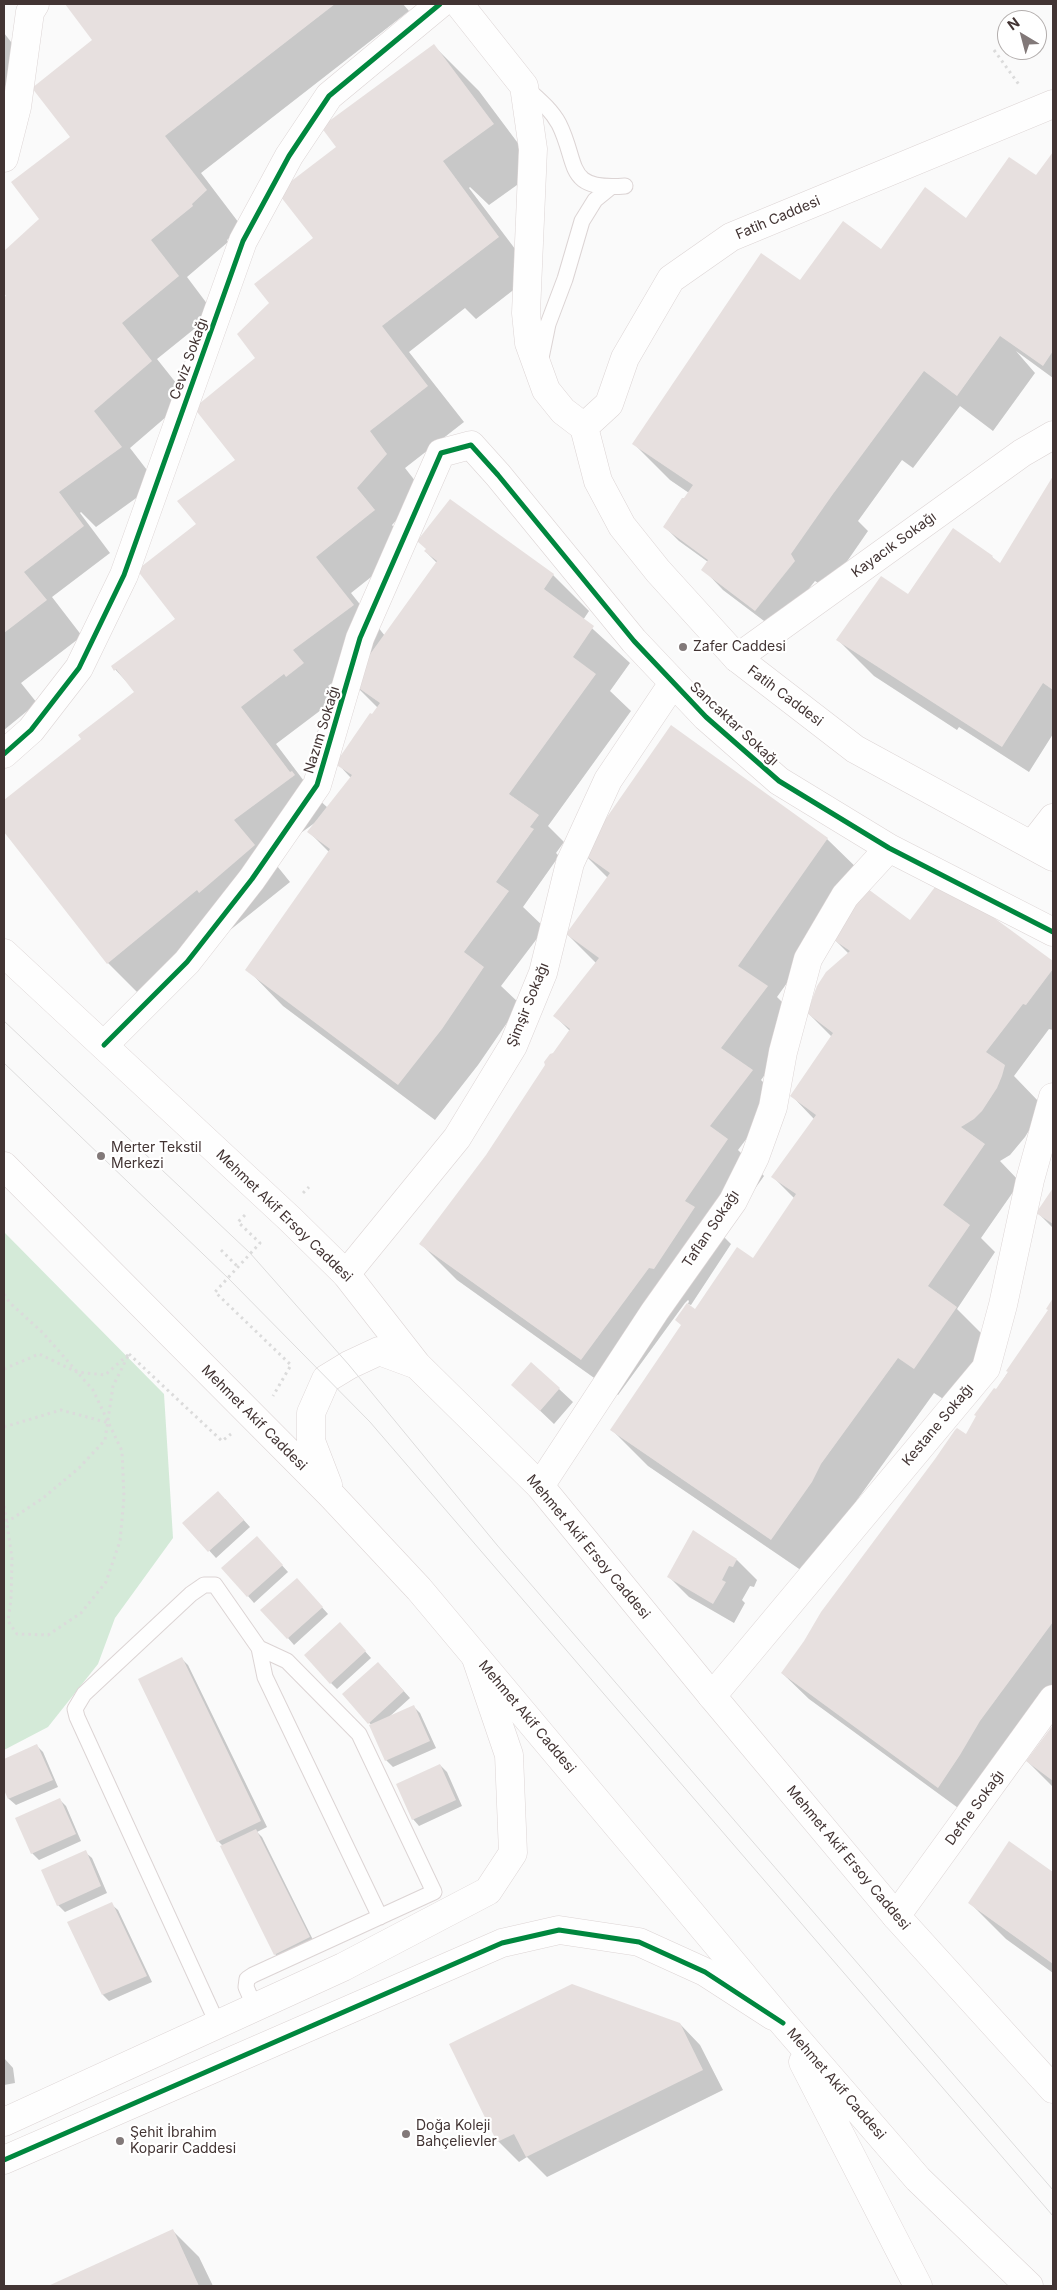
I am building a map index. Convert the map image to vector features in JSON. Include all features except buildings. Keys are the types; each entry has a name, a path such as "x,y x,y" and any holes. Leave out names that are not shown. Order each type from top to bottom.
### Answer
{"street":[{"path":"4,158 17,107 30,12 35,4"},
{"name":"Ceviz Sokağı","path":"4,754 31,730 79,668 124,575 243,241 289,156 329,96 440,4"},
{"path":"459,4 524,86 533,149 526,313 529,343 546,390 563,411 584,427"},
{"name":"Fatih Caddesi","path":"1043,851 855,749 737,658 658,572 622,526 598,481 584,427 609,404 625,358 671,279 678,274 732,238 1045,107"},
{"name":"Kayacık Sokağı","path":"737,658 1022,453 1053,435"},
{"name":"Sancaktar Sokağı","path":"470,445 498,474 634,641 706,717 779,781 889,848 1053,932"},
{"name":"Nazım Sokağı","path":"104,1045 187,962 252,879 317,785 360,638 437,461 441,453 470,445"},
{"name":"Şimşir Sokağı","path":"346,1274 457,1138 513,1046 543,973 570,863 608,780 673,683"},
{"path":"1043,851 1053,818"},
{"name":"Taflan Sokağı","path":"540,1486 655,1312 733,1200 755,1157 773,1106 783,1052 808,959 845,896 889,848"},
{"name":"Mehmet Akif Ersoy Caddesi","path":"4,953 285,1214 346,1274 418,1364 540,1486 896,1916 1053,2089"},
{"name":"Kestane Sokağı","path":"712,1696 986,1368 1003,1305 1030,1180 1053,1097"},
{"name":"Mehmet Akif Caddesi","path":"4,1166 332,1496 419,1589 783,2023 918,2179 1030,2286"},
{"path":"332,1496 311,1441 311,1413 326,1379 379,1351 418,1364"},
{"path":"4,2122 343,1967 488,1891 513,1852 509,1755 475,1654"},
{"name":"Defne Sokağı","path":"896,1916 1053,1699"},
{"path":"4,2160 502,1943 560,1930 639,1942 705,1972 783,2023 918,2286"}],"lane":[{"path":"524,86 549,109 559,124 577,174 594,185 618,186 595,200 582,221 565,278 548,324 538,369"},
{"path":"218,2025 77,1717 75,1708 84,1694 204,1584 215,1585 259,1648 265,1677 380,1917"},
{"path":"255,2008 246,1987 247,1979 253,1975 434,1892 359,1734 287,1661 259,1648"}],"path":[{"path":"994,50 1045,107"},
{"path":"128,1354 222,1441 277,1393 291,1365 215,1292 309,1187"},
{"path":"252,1222 245,1215 238,1222 260,1243"},
{"path":"221,1250 238,1267"},
{"path":"4,1294 10,1303 43,1333 93,1390 122,1451 124,1497 120,1541 106,1582 81,1613 48,1635 17,1634 8,1621 11,1599 12,1558 4,1504"},
{"path":"4,1369 38,1354 77,1372 105,1375 128,1354"},
{"path":"7,1522 43,1498 79,1468 105,1440 113,1386 128,1354"},
{"path":"4,1427 61,1410 109,1423"}],"green space":[{"path":"4,1232 164,1394 173,1538 115,1618 98,1664 48,1727 4,1750"}],"tram line":[{"path":"4,1021 250,1253 349,1365 497,1545 1053,2190"},
{"path":"4,1063 228,1278 370,1422 1053,2216"}],"cycle path":[{"path":"4,754 31,730 79,668 124,575 243,241 289,156 329,96 440,4"},
{"path":"104,1045 187,962 252,879 317,785 360,638 441,453 471,445 498,475 634,641 706,717 779,781 889,848 1053,932"},
{"path":"4,2160 502,1943 559,1930 639,1942 705,1972 783,2023"}],"place":[{"name":"Zafer Caddesi","path":"683,647"},
{"name":"Merter Tekstil Merkezi","path":"101,1156"},
{"name":"Doğa Koleji Bahçelievler","path":"406,2134"},
{"name":"Şehit İbrahim Koparir Caddesi","path":"120,2141"}]}
